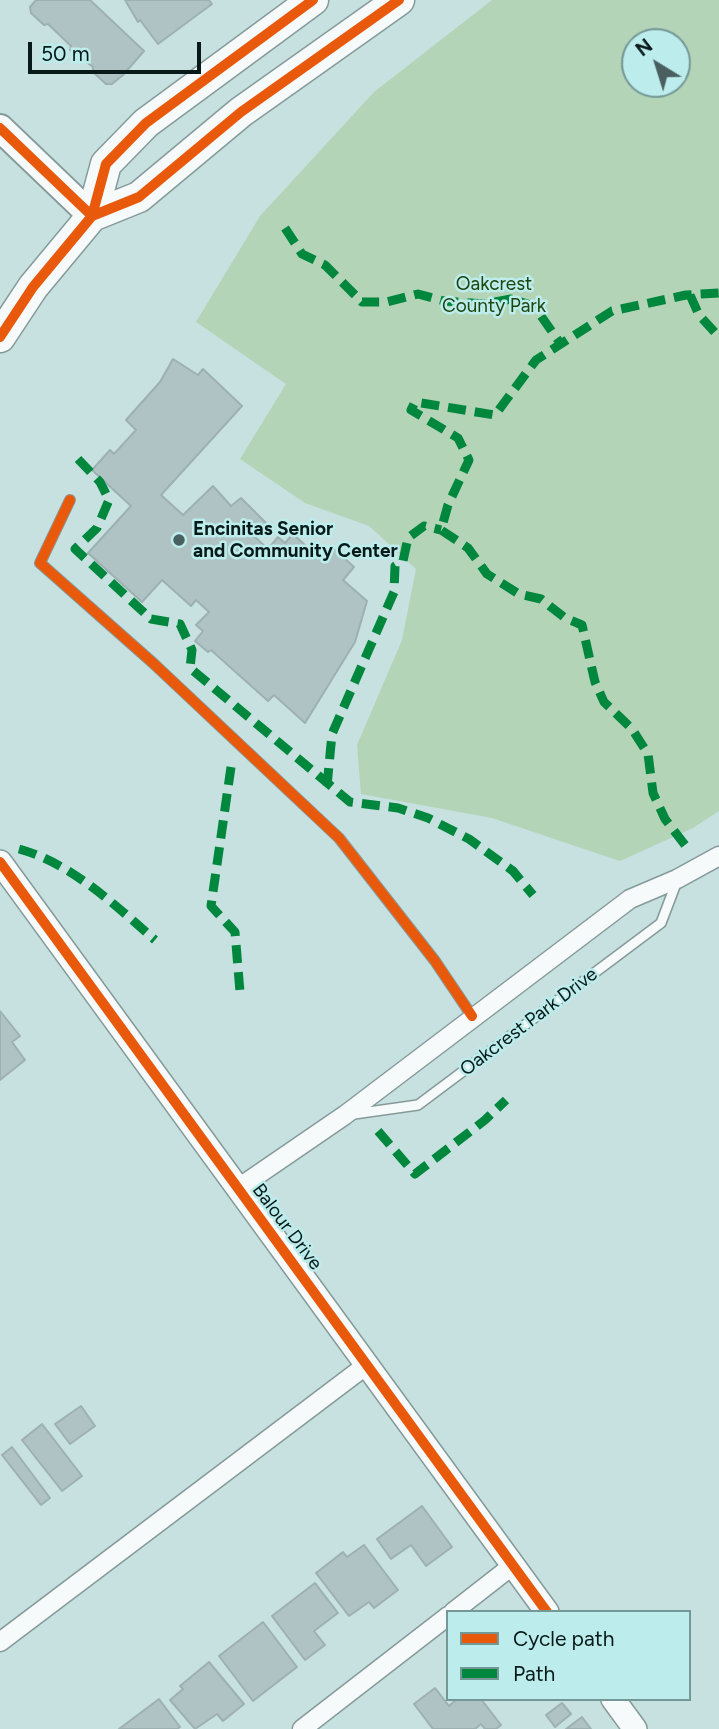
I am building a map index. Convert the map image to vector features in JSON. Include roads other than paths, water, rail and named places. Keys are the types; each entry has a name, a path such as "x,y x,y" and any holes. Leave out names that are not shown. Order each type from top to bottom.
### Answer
{"main road":[{"path":"0,337 33,287 92,216 106,164 146,123 313,0"},
{"path":"92,216 139,197 241,112 399,0"},
{"path":"0,128 92,216"}],"street":[{"name":"Oakcrest Park Drive","path":"237,1189 345,1115 472,1016 630,899 677,879 719,856"},
{"name":"Balour Drive","path":"0,862 545,1610"},
{"path":"0,1643 368,1364"},
{"path":"456,1610 512,1566"},
{"path":"302,1729 446,1618"},
{"path":"614,1701 635,1729"}],"lane":[{"path":"70,500 40,563 153,663 339,838 435,961 472,1016"},
{"name":"Oakcrest Park Drive","path":"345,1115 418,1105 661,923 677,879"}],"place":[{"name":"Encinitas Senior and Community Center","path":"179,540"}],"park label":[{"name":"Oakcrest County Park","path":"494,295"}]}
